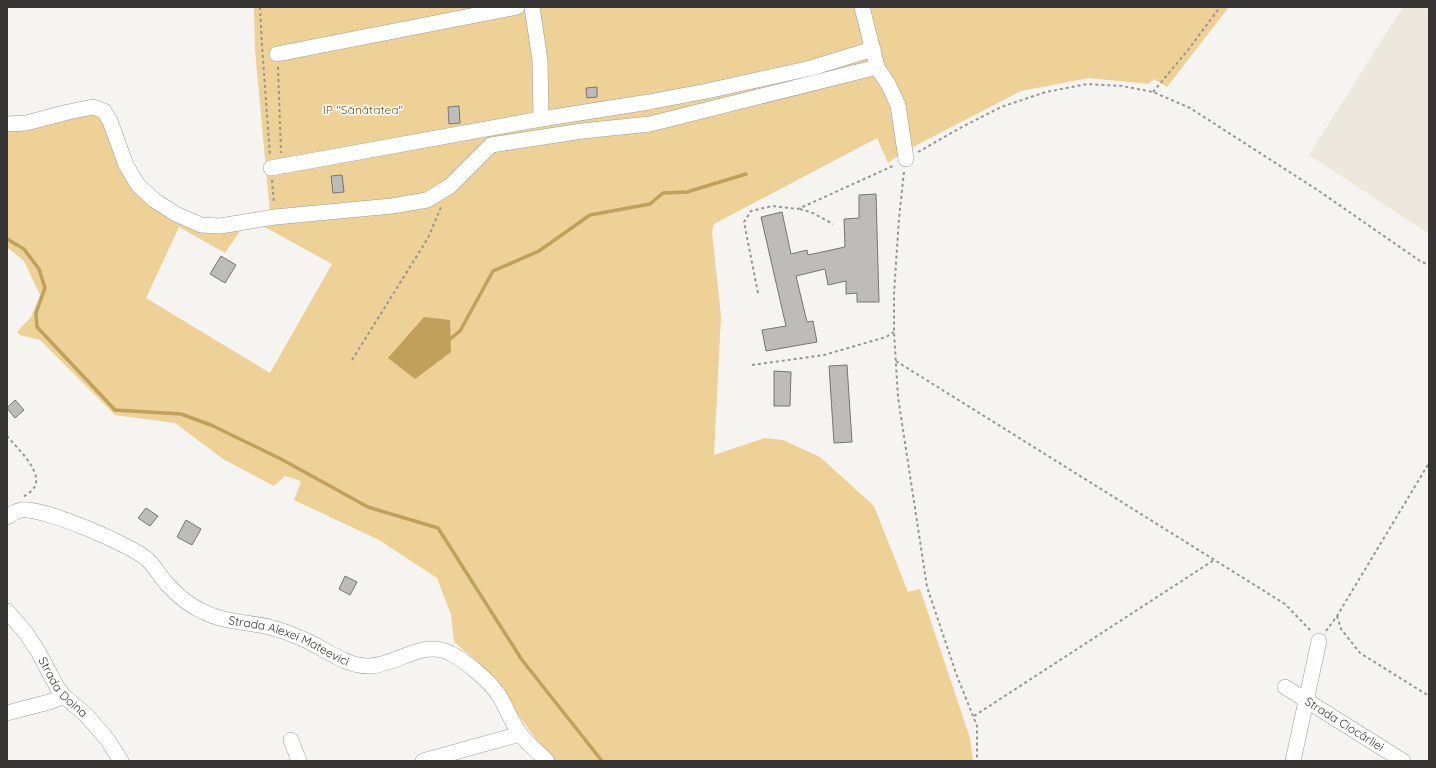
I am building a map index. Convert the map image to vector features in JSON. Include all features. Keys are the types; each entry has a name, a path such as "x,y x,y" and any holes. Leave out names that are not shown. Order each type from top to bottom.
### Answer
{"street":[{"path":"277,54 517,7"},
{"path":"532,7 540,60 541,119"},
{"path":"864,8 877,67 888,84 898,105 906,159"},
{"path":"276,167 541,119 707,91 811,68 872,49"},
{"path":"7,124 26,123 93,107 104,111 110,121 126,165 138,185 154,200 176,214 201,225 220,226 275,217 392,206 427,200 450,186 491,145 582,131 650,124 877,67"},
{"name":"Strada Alexei Mateevici","path":"9,515 21,510 30,510 44,513 100,533 140,554 148,561 168,586 195,608 222,619 270,628 305,640 349,663 359,666 371,666 427,649 449,653 490,683 520,734 547,761"},
{"name":"Strada Doina","path":"7,611 26,633 57,687 64,696 87,716 107,739 121,761"},
{"path":"1293,761 1319,641"},
{"name":"Strada Ciocârliei","path":"1285,687 1403,761"},
{"path":"7,713 49,702 64,696"},
{"path":"423,761 520,734"},
{"path":"291,740 299,761"}],"path":[{"path":"260,7 262,46 276,167"},
{"path":"1153,92 1188,50 1220,7"},
{"path":"275,217 277,54"},
{"path":"798,209 890,168 962,127 1001,107 1046,92 1087,84 1122,86 1153,92 1190,108 1312,187 1429,266"},
{"path":"906,159 898,233 894,294 894,332 898,397 927,586 957,676 977,726 978,761"},
{"path":"352,360 428,238 442,206"},
{"path":"758,293 744,222 751,211 772,206 798,209 813,213 833,224"},
{"path":"752,364 824,355 886,337 894,332"},
{"path":"896,361 1285,604 1319,641 1337,616 1429,463"},
{"path":"7,436 33,467 37,475 37,482 34,489 21,500 9,515"},
{"path":"973,717 1214,560"},
{"path":"1337,616 1341,629 1360,653 1429,696"}],"shaded area":[{"path":"1403,7 1425,7 1429,10 1429,234 1309,155"},
{"path":"424,317 450,320 451,352 415,379 388,358"}],"green space":[{"name":"IP \"Sănătatea\"","path":"254,7 1229,7 1167,87 1154,79 1148,84 1089,78 1021,91 909,149 904,102 896,84 893,111 899,155 888,163 877,138 714,224 712,232 721,316 714,455 765,438 783,440 820,457 874,506 908,592 920,589 970,738 973,761 556,761 541,746 484,668 454,642 451,615 437,578 379,540 294,500 301,481 285,476 274,486 223,459 175,423 115,415 40,340 20,335 17,332 31,317 40,295 24,261 7,247 7,126 90,112 101,116 155,205 242,228 225,253 179,227 146,298 270,373 332,264 261,225 270,213 255,50"}],"building":[{"path":"597,87 597,97 587,98 586,88"},
{"path":"459,106 460,123 449,124 448,107"},
{"path":"342,175 344,192 333,193 331,176"},
{"path":"876,194 879,302 857,302 857,293 846,294 846,281 828,285 825,269 796,276 807,322 813,321 817,342 766,351 762,330 786,326 761,217 782,212 791,254 807,250 808,255 845,247 844,219 859,218 859,195"},
{"path":"221,256 236,265 225,283 210,274"},
{"path":"847,365 852,442 834,443 829,366"},
{"path":"774,371 791,372 790,406 774,406"},
{"path":"15,400 24,410 15,418 7,408"},
{"path":"146,508 158,516 150,526 138,518"},
{"path":"186,520 201,529 192,545 177,537"},
{"path":"345,576 357,582 350,595 339,589"}],"waterway":[{"path":"450,339 460,331 493,271 539,251 590,215 650,204 663,193 687,192 746,174"},
{"path":"7,239 24,249 39,269 45,288 36,313 37,327 115,410 181,414 211,425 281,459 368,507 438,528 522,660 602,761"}]}
